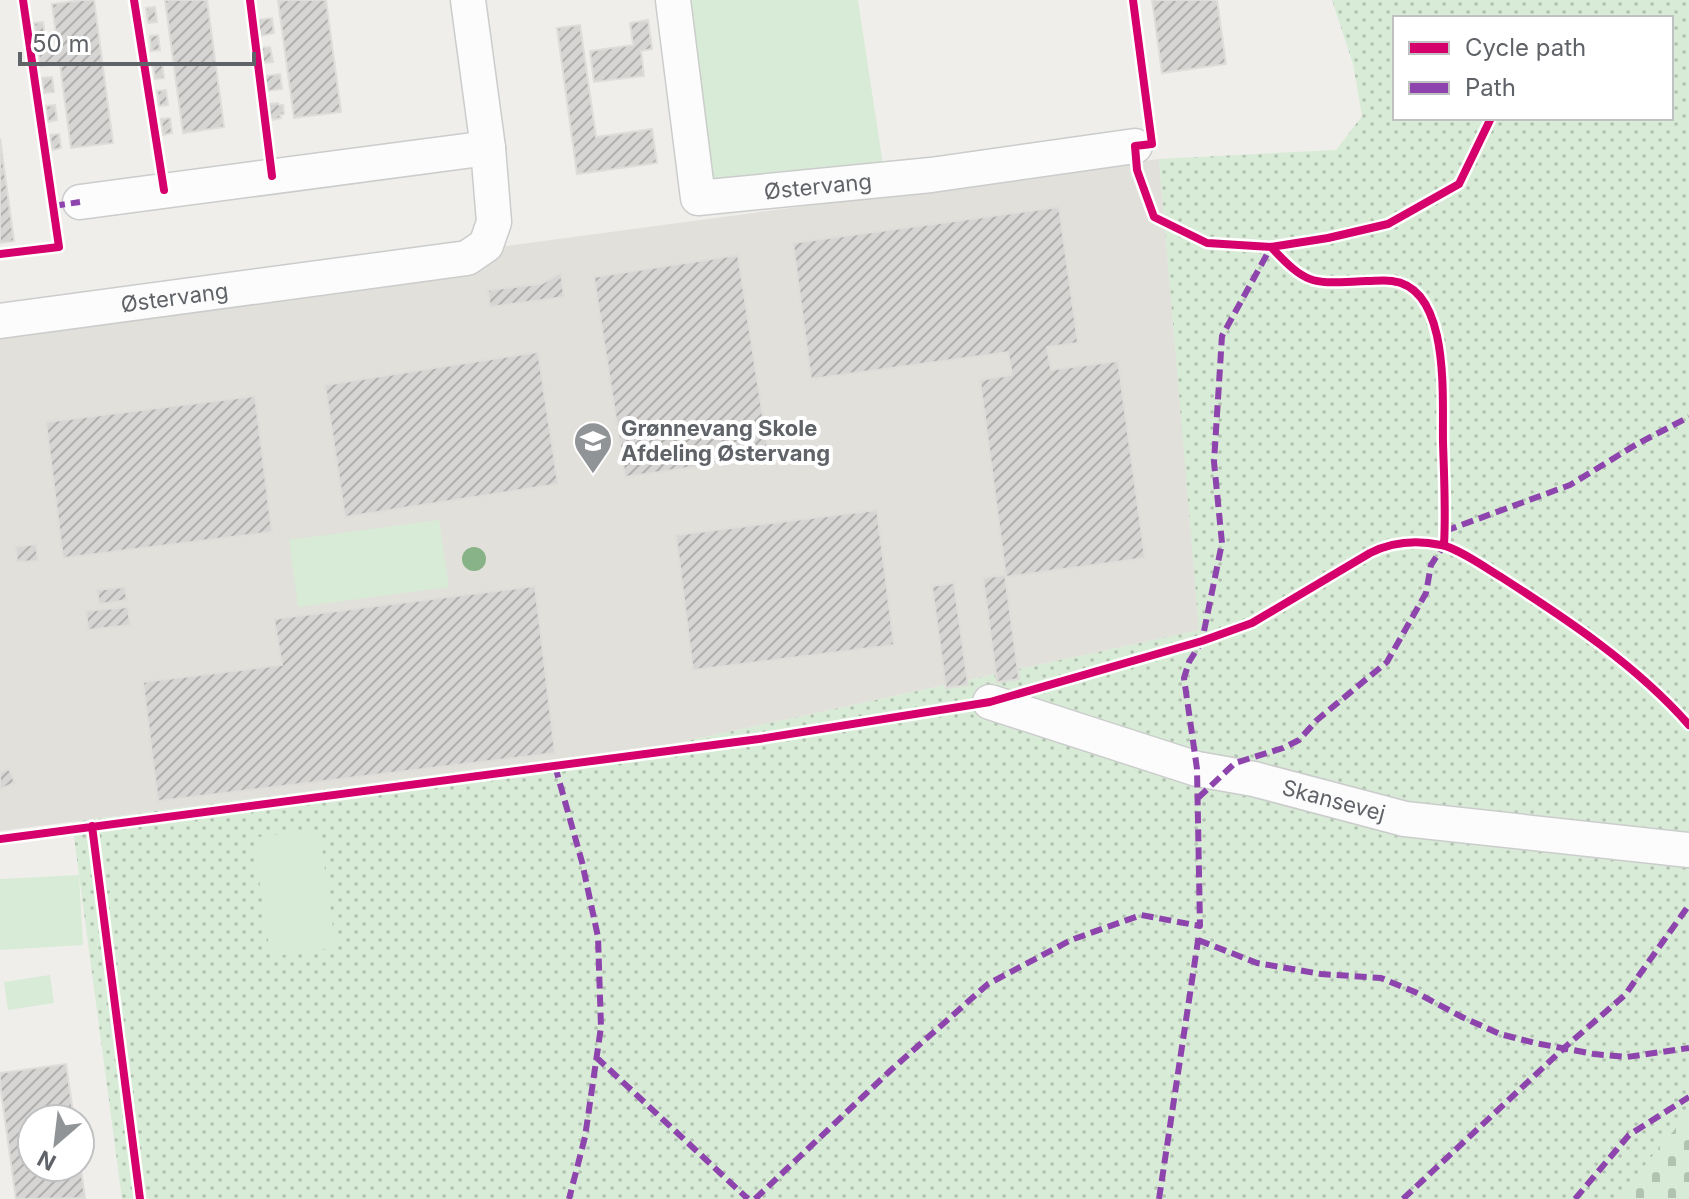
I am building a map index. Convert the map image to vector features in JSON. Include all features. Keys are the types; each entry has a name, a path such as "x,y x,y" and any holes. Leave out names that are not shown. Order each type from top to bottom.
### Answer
{"street":[{"name":"Østervang","path":"0,321 467,258 486,245 494,222 488,148 468,0"},
{"name":"Østervang","path":"673,0 698,198 931,175 1135,146"},
{"path":"80,202 488,148"},
{"name":"Skansevej","path":"990,702 1197,769 1254,779 1405,819 1689,850"}],"shaded area":[{"name":"Grønnevang Skole Afdeling Østervang","path":"1159,159 1200,630 673,744 0,831 0,319 325,270"}],"green space":[{"path":"687,0 858,0 883,165 715,189"},
{"path":"1332,0 1689,0 1689,1118 1680,1123 1617,1199 122,1199 72,822 673,744 1199,630 1159,159 1336,150 1362,116 1353,64"},
{"path":"439,520 449,587 298,607 289,540"},
{"path":"314,830 320,834 335,942 331,948 275,956 270,953 254,844 258,837"},
{"path":"79,875 83,945 0,950 0,879"},
{"path":"50,975 54,1003 8,1010 4,982"},
{"path":"1689,1118 1689,1199 1617,1199 1680,1123"}],"building":[{"path":"94,0 113,143 71,148 60,64 40,66 38,51 58,48 52,4"},
{"path":"165,0 207,0 224,127 183,133"},
{"path":"326,0 341,112 294,118 278,1"},
{"path":"1152,0 1217,0 1226,64 1162,73"},
{"path":"155,7 157,22 148,23 146,8"},
{"path":"272,18 274,33 260,36 257,20"},
{"path":"648,20 652,49 641,51 644,76 594,82 590,51 633,45 630,23"},
{"path":"43,22 45,37 37,38 34,23"},
{"path":"580,25 596,137 652,129 657,163 577,174 557,28"},
{"path":"158,35 160,50 151,51 150,36"},
{"path":"270,47 273,62 263,63 261,48"},
{"path":"162,63 164,78 155,79 153,64"},
{"path":"280,74 282,89 267,91 265,76"},
{"path":"52,77 54,92 44,93 42,78"},
{"path":"166,90 168,105 159,106 157,91"},
{"path":"269,104 283,105 284,114 271,120"},
{"path":"55,105 57,120 48,122 46,106"},
{"path":"170,118 172,133 163,135 161,119"},
{"path":"59,134 61,148 52,150 50,135"},
{"path":"0,138 14,241 0,243"},
{"path":"1059,207 1078,343 1047,347 1051,370 1118,361 1145,558 1006,577 980,380 1012,375 1008,352 811,379 793,243"},
{"path":"738,255 769,456 625,477 594,277"},
{"path":"561,273 564,297 490,307 488,290 541,284"},
{"path":"538,352 558,484 345,517 325,385"},
{"path":"255,396 272,532 63,558 46,422"},
{"path":"877,510 894,645 693,670 676,535"},
{"path":"36,544 38,561 17,562 16,547"},
{"path":"1005,575 1019,679 997,682 983,578"},
{"path":"954,583 968,685 946,688 932,586"},
{"path":"535,586 555,753 158,801 143,682 282,665 274,619"},
{"path":"125,587 127,600 99,604 97,590"},
{"path":"128,607 130,625 88,630 86,611"},
{"path":"9,769 15,783 0,789 0,772"},
{"path":"66,1064 72,1103 16,1103 16,1183 83,1183 85,1198 16,1199 0,1073"}],"marked path":[{"path":"53,206 80,202"},
{"path":"755,1199 891,1070 988,984 1071,940 1141,915 1200,926 1197,769 1184,678 1189,662 1202,641 1222,543 1214,462 1222,336 1271,247"},
{"path":"1445,531 1570,485 1689,417"},
{"path":"1198,798 1235,763 1299,740 1317,720 1387,662 1426,593 1431,565 1444,545"},
{"path":"555,766 582,862 598,937 601,1027 585,1137 569,1199"},
{"path":"1403,1199 1625,995 1689,905"},
{"path":"1159,1199 1199,934"},
{"path":"1198,940 1257,963 1321,974 1381,978 1500,1034 1535,1043 1627,1057 1689,1048"},
{"path":"596,1057 748,1199"},
{"path":"1575,1199 1629,1135 1689,1097"}],"cycle path":[{"path":"0,254 59,247 23,0"},
{"path":"134,0 164,190"},
{"path":"250,0 272,176"},
{"path":"1133,0 1152,144 1135,146 1137,170 1154,217 1207,243 1271,247 1388,224 1459,184 1490,120"},
{"path":"1271,247 1295,270 1313,280 1392,281 1411,288 1425,303 1434,324 1442,374 1444,545"},
{"path":"0,839 759,739 990,702 1202,641 1252,623 1370,553 1405,543 1448,547 1501,577 1624,663 1689,725"},
{"path":"92,826 140,1199"}],"place":[{"name":"Grønnevang Skole Afdeling Østervang","path":"593,475"}]}
